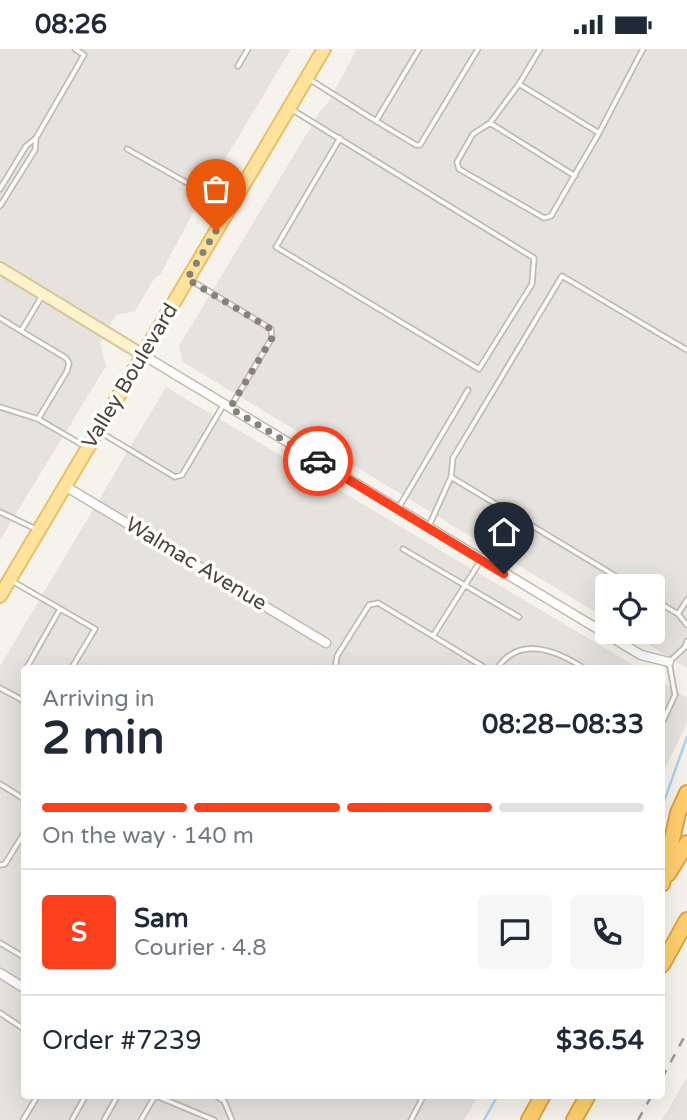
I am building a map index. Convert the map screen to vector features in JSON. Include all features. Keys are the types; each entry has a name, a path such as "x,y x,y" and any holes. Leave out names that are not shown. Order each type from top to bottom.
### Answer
{"highway":[{"path":"665,871 678,813 687,793"},
{"path":"665,879 687,843"},
{"path":"665,960 687,920"},
{"path":"529,1120 541,1099"},
{"path":"574,1120 586,1099"}],"main road":[{"name":"Valley Boulevard","path":"0,596 324,49"}],"street":[{"path":"0,268 641,655 669,662"},
{"name":"Walmac Avenue","path":"65,486 326,643"},
{"path":"0,973 21,986"}],"lane":[{"path":"0,189 26,146 36,138 84,55 75,49"},
{"path":"238,66 248,49"},
{"path":"376,121 419,49"},
{"path":"307,77 376,121 420,145 478,49"},
{"path":"540,49 519,84 490,123 473,134 457,162 459,169 544,218 551,216 575,176 643,49"},
{"path":"519,84 599,133"},
{"path":"289,108 340,138 534,258 532,284 479,369 276,247 340,138"},
{"path":"490,123 575,176"},
{"path":"0,206 35,150 36,138"},
{"path":"127,149 230,207"},
{"path":"428,528 451,477 453,459 562,276 687,350"},
{"path":"98,431 175,477 182,475 272,338 271,329 187,279"},
{"path":"21,331 43,294"},
{"path":"0,318 66,358 69,363 67,371 38,419"},
{"path":"397,509 468,390"},
{"path":"0,407 38,419 88,448"},
{"path":"451,477 612,574"},
{"path":"0,512 38,531"},
{"path":"403,549 519,617"},
{"path":"433,636 481,560"},
{"path":"9,580 95,629 73,665"},
{"path":"678,614 687,600"},
{"path":"336,665 337,656 369,605 378,603 480,665"},
{"path":"665,606 678,614 687,625"},
{"path":"28,665 60,609"},
{"path":"665,717 675,695 669,662 685,647 687,641"},
{"path":"499,665 503,659 524,650 540,648 563,655 579,665"},
{"path":"0,688 21,699"},
{"path":"0,784 21,797"},
{"path":"0,865 5,864 21,838"},
{"path":"0,943 21,955"},
{"path":"0,1013 21,1027"},
{"path":"23,1120 35,1099"},
{"path":"72,1120 84,1099"},
{"path":"104,1120 116,1099"},
{"path":"141,1120 153,1099"},
{"path":"162,1099 214,1120"},
{"path":"221,1099 232,1120"},
{"path":"411,1120 422,1099"}],"shaded area":[{"path":"0,49 291,49 193,213 160,275 155,277 135,311 116,315 100,343 106,366 0,540"},
{"path":"357,49 687,49 687,668 648,644 665,644 665,574 595,574 595,612 183,362 179,346 321,110 328,103"},
{"path":"166,387 633,665 21,665 21,1099 476,1099 464,1120 0,1120 0,666"},
{"path":"665,684 687,698 687,723 665,769"},
{"path":"687,1077 687,1120 662,1120"}],"waterway":[{"path":"665,799 687,737"},
{"path":"484,1120 496,1099"}],"railway":[{"path":"665,1072 687,1032"},
{"path":"638,1120 650,1099"}],"way so far":[{"path":"216,231 187,279 271,329 272,338 230,408 318,461"}],"route":[{"path":"318,461 504,574"}]}
